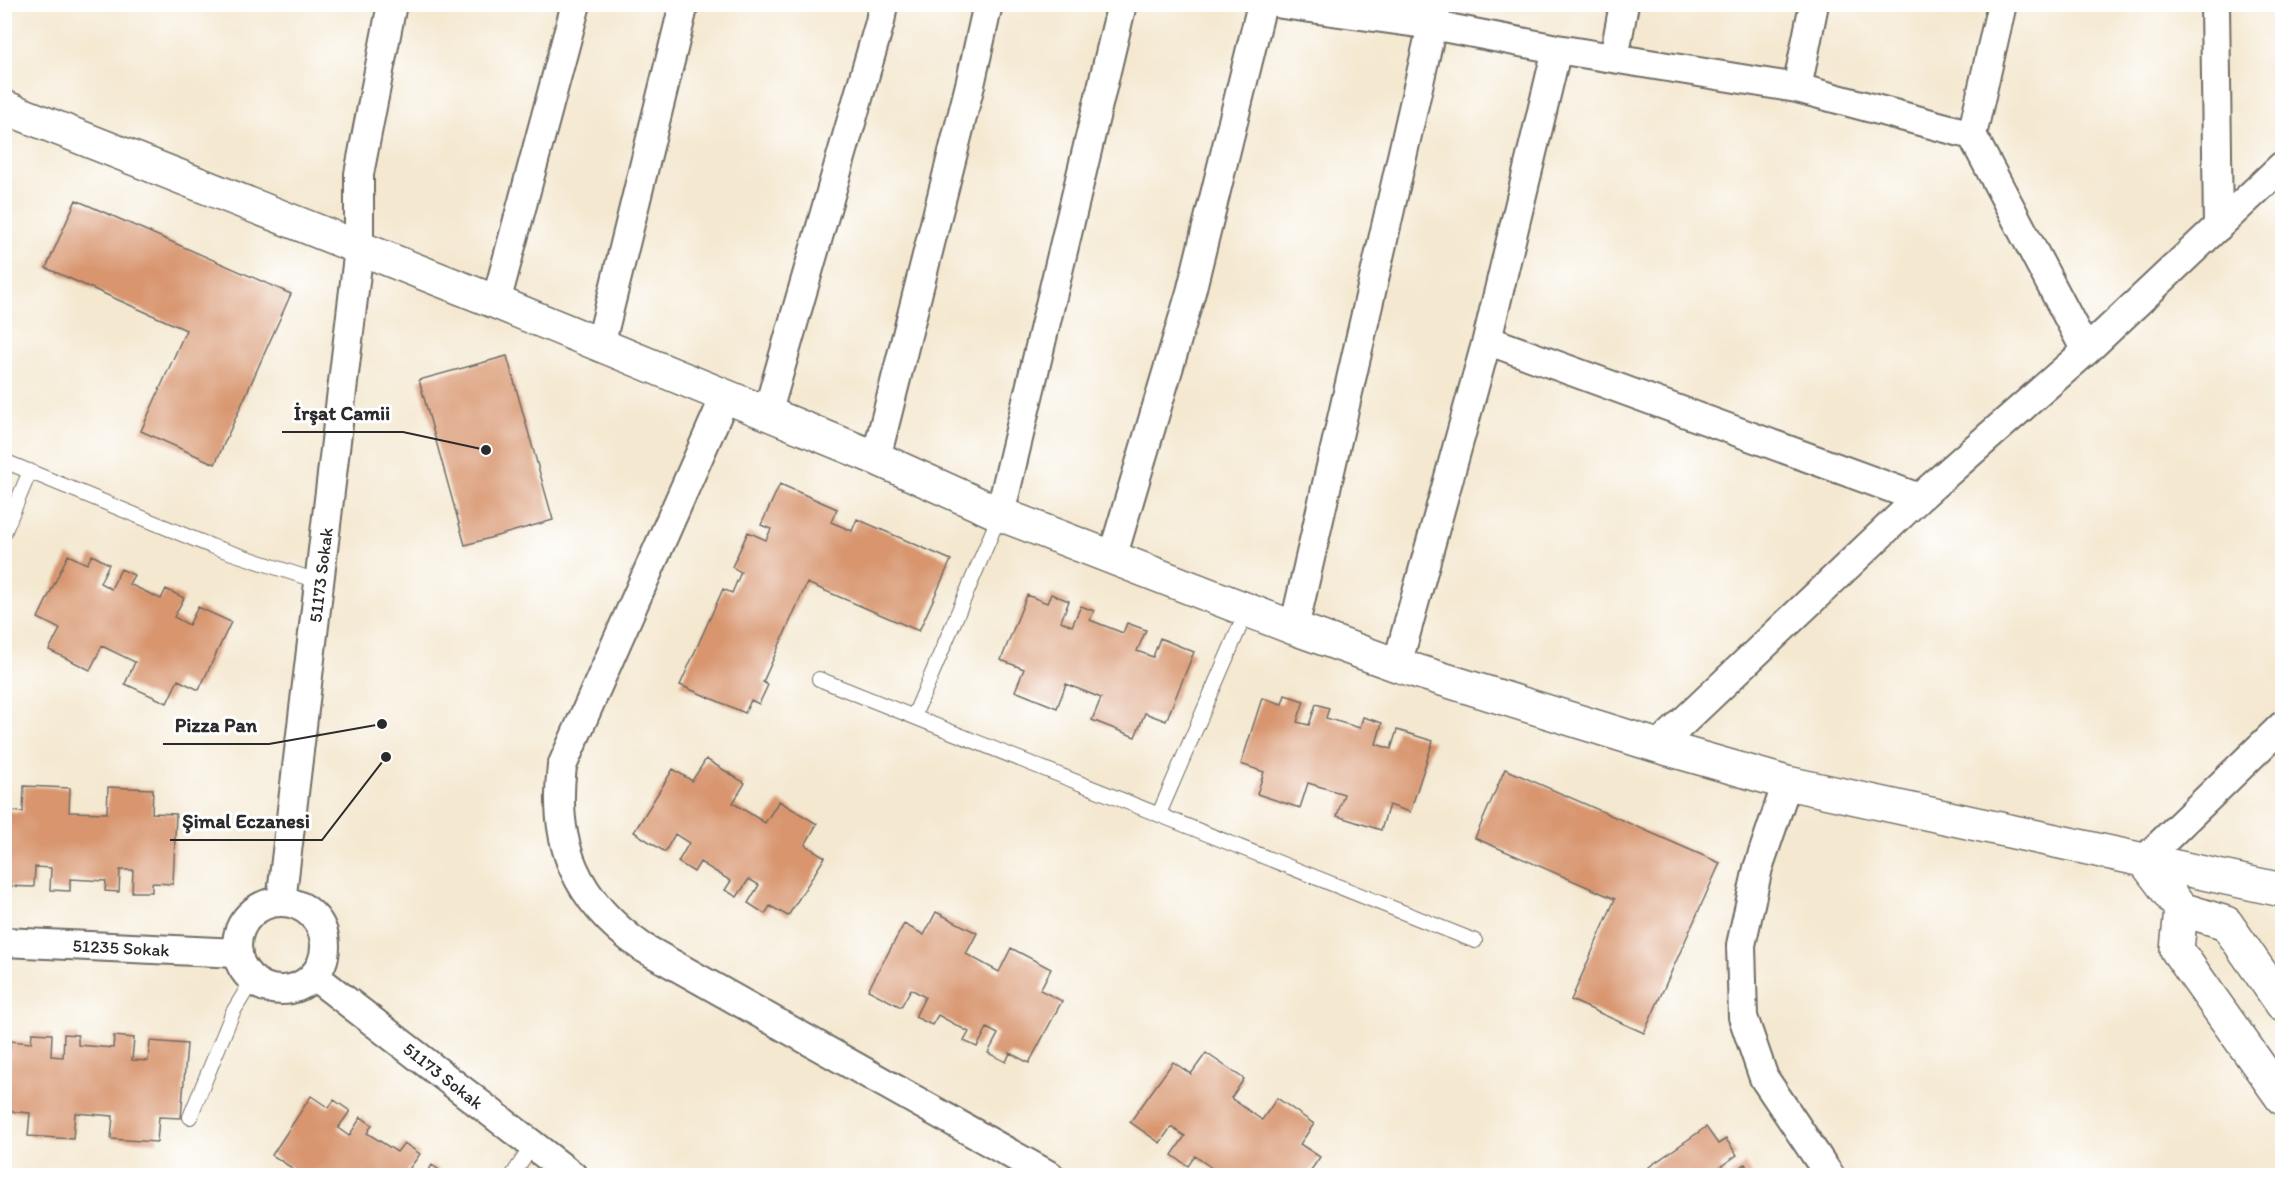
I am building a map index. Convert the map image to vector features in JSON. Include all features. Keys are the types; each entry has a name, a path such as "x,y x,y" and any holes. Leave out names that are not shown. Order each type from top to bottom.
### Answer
{"main road":[{"path":"4,107 496,302 876,458 1000,514 1246,610 1397,665 1658,746 1787,783 2283,890"},
{"path":"2144,860 2181,909 2226,923 2283,1004"},
{"path":"2181,909 2177,950 2283,1098"}],"street":[{"name":"51173 Sokak","path":"282,902 359,248 359,174 392,4"},
{"path":"496,302 576,4"},
{"path":"600,346 684,4"},
{"path":"767,414 880,22 883,4"},
{"path":"876,458 970,85 988,4"},
{"path":"1000,514 1122,4"},
{"path":"1112,558 1191,292 1262,4"},
{"path":"1282,4 1434,15 1557,49 1797,88 1972,135"},
{"path":"1614,58 1624,4"},
{"path":"1797,88 1814,4"},
{"path":"2002,4 1972,135 2086,351"},
{"path":"2215,4 2218,227"},
{"path":"1294,628 1434,15"},
{"path":"1397,665 1487,340 1557,49"},
{"path":"1658,746 1919,498 2086,351 2283,166"},
{"path":"1487,340 1919,498"},
{"path":"725,397 562,766 559,814 570,861 592,902 615,927 642,947 1050,1176"},
{"path":"2144,860 2283,726"},
{"path":"1787,783 1758,868 1741,945 1743,1017 1764,1078 1830,1176"},
{"path":"282,902 296,904 309,912 319,924 324,938 325,951 321,965 314,976 303,984 284,989 264,986 253,979 243,967 238,953 238,938 243,924 253,912 266,905 282,902"},
{"name":"51235 Sokak","path":"4,942 238,953"},
{"name":"51173 Sokak","path":"314,976 573,1176"}],"lane":[{"path":"4,461 211,546 320,582"},
{"path":"4,533 30,471"},
{"path":"914,716 1000,514"},
{"path":"1159,814 1246,610"},
{"path":"819,679 1475,941"},
{"path":"189,1117 233,1012 253,979"},
{"path":"512,1176 532,1146"}],"building":[{"path":"76,200 291,294 215,464 141,431 186,330 46,268"},
{"path":"507,356 553,520 465,545 419,380"},
{"path":"780,484 837,509 831,522 852,531 857,519 951,560 919,631 807,583 763,682 768,685 759,704 751,700 745,713 680,685 723,589 732,593 741,572 732,567 748,532 766,540 771,529 761,525"},
{"path":"68,555 87,564 92,555 109,564 100,583 111,589 121,569 134,575 129,584 161,599 166,589 184,598 174,617 189,625 198,607 231,622 199,690 178,680 167,703 125,684 135,662 102,646 90,670 49,650 60,629 38,618"},
{"path":"1051,594 1069,601 1061,621 1072,626 1081,606 1094,611 1090,620 1123,633 1127,623 1146,630 1137,651 1153,657 1160,638 1194,652 1166,721 1145,713 1135,737 1092,720 1101,698 1066,684 1057,708 1015,691 1024,669 1001,660 1027,595 1047,603"},
{"path":"1285,695 1304,701 1297,722 1309,725 1316,704 1329,708 1326,718 1360,728 1363,717 1382,723 1376,744 1391,749 1397,730 1433,741 1410,812 1389,805 1381,830 1337,816 1344,794 1308,783 1300,808 1257,794 1264,772 1241,764 1262,698 1282,704"},
{"path":"706,759 745,783 733,803 765,823 779,801 817,824 805,845 825,857 788,916 770,906 765,914 748,903 759,885 749,879 737,897 725,890 731,881 700,862 694,872 678,862 689,843 675,834 665,852 634,832 673,769 692,781"},
{"path":"1505,769 1720,863 1644,1033 1571,1000 1615,899 1475,838"},
{"path":"24,786 70,788 69,812 107,813 108,787 153,789 152,813 176,814 173,884 152,883 152,892 132,892 133,870 120,870 119,892 105,891 106,881 70,879 70,891 50,890 51,868 35,867 34,887 4,886 4,811 23,812"},
{"path":"936,912 977,933 966,954 999,972 1011,948 1051,969 1040,990 1062,1001 1029,1063 1010,1053 1006,1062 988,1053 998,1034 987,1028 977,1047 964,1041 969,1032 938,1015 932,1025 915,1017 925,997 911,989 901,1007 868,990 904,924 924,935"},
{"path":"32,1033 52,1034 51,1056 63,1057 64,1034 78,1035 78,1045 113,1048 114,1036 134,1038 132,1060 148,1061 150,1041 187,1044 181,1118 159,1117 157,1142 111,1139 113,1116 75,1113 73,1139 28,1136 30,1113 6,1111 10,1041 31,1043"},
{"path":"1206,1053 1244,1079 1231,1098 1262,1120 1277,1098 1314,1124 1300,1144 1320,1157 1307,1176 1223,1176 1195,1156 1188,1166 1172,1155 1185,1136 1171,1127 1160,1143 1130,1122 1173,1062 1191,1074"},
{"path":"311,1096 329,1108 334,1100 350,1111 338,1128 349,1136 361,1117 372,1125 367,1133 397,1152 404,1143 420,1154 407,1172 412,1176 287,1176 292,1168 272,1155"},
{"path":"1706,1127 1718,1144 1726,1139 1737,1155 1720,1167 1726,1176 1654,1176 1649,1167"},
{"path":"1745,1164 1753,1176 1729,1176"},
{"path":"432,1165 448,1176 425,1176"}],"place":[{"name":"İrşat Camii","path":"486,450"},
{"name":"Pizza Pan","path":"382,724"},
{"name":"Şimal Eczanesi","path":"386,757"}]}
